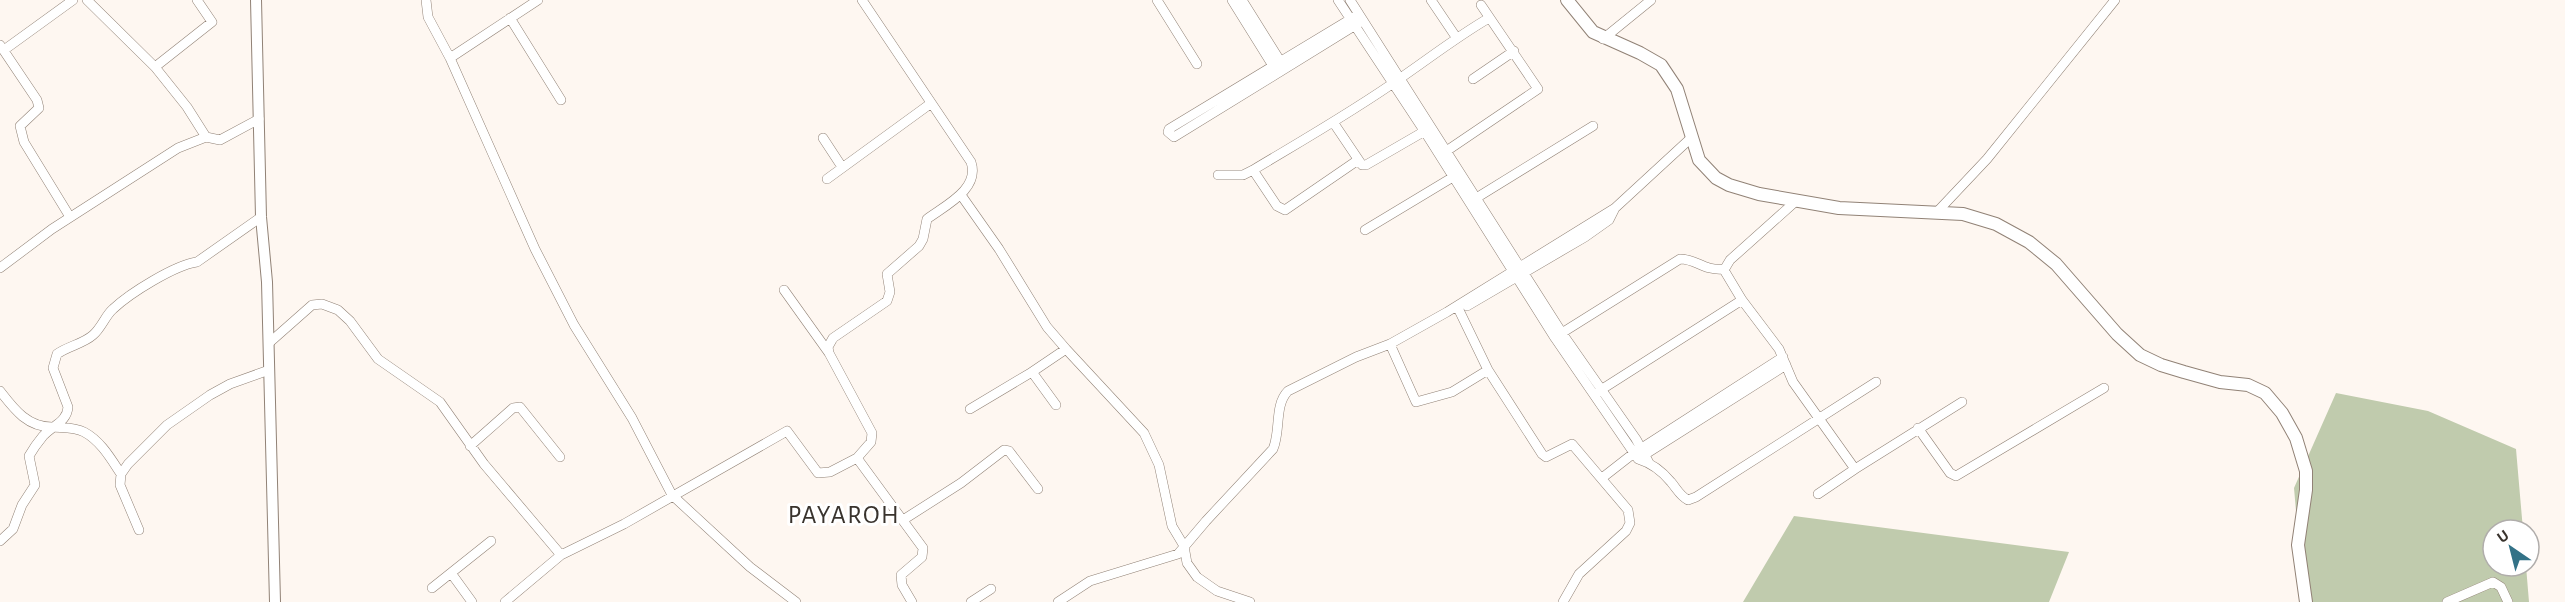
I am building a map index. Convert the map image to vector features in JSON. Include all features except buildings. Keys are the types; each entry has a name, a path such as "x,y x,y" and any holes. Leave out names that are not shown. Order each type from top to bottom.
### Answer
{"main road":[{"path":"1567,0 1593,32 1603,39 1640,53 1661,65 1677,89 1699,160 1716,178 1741,190 1796,201 1839,208 1963,214 1996,224 2029,242 2056,264 2117,334 2140,355 2172,368 2220,382 2248,385 2265,393 2282,413 2296,438 2306,471 2306,490 2298,545 2306,602"}],"street":[{"path":"70,217 24,142 20,126 39,108 37,100 2,48 74,0"},
{"path":"87,0 155,67 187,107 207,137"},
{"path":"155,67 212,22 197,0"},
{"path":"256,0 261,217 267,282 269,343 275,602"},
{"path":"426,0 428,17 450,58 536,249 569,316 632,418 672,495 750,567 796,602"},
{"path":"450,58 538,0"},
{"path":"829,353 828,347 833,338 887,301 890,292 887,274 891,268 919,246 923,239 927,219 961,195 971,181 974,171 971,162 930,105 861,0"},
{"path":"1157,0 1197,64"},
{"path":"1232,0 1279,67"},
{"path":"1242,0 1279,67"},
{"path":"1338,0 1357,20 1558,336 1642,455 1666,477 1682,497 1688,500 1696,497 1876,382"},
{"path":"1350,0 1357,20"},
{"path":"1431,0 1456,37"},
{"path":"1603,39 1651,0"},
{"path":"1937,212 1987,159 2115,0"},
{"path":"1443,153 1538,89 1481,5"},
{"path":"510,18 561,100"},
{"path":"1218,175 1243,175 1253,170 1333,122 1396,81 1456,37 1489,18"},
{"path":"1279,67 1174,137 1168,132 1169,129 1357,20"},
{"path":"1473,79 1514,51"},
{"path":"827,178 930,105"},
{"path":"0,268 70,217 178,148 207,137 220,140 259,119"},
{"path":"1333,122 1362,165 1366,165 1428,129"},
{"path":"1473,200 1593,126"},
{"path":"823,138 843,167"},
{"path":"1058,602 1090,581 1176,556 1272,449 1278,436 1282,398 1288,392 1356,357 1390,344 1517,272 1616,208 1691,138"},
{"path":"1253,170 1277,206 1285,210 1358,160"},
{"path":"1365,230 1457,175"},
{"path":"961,195 1009,264 1047,327 1144,433 1160,465 1172,525 1184,546 1187,564 1197,577 1217,591 1250,602"},
{"path":"1724,269 1730,260 1796,201"},
{"path":"0,541 13,529 22,505 34,485 29,456 46,433 66,418 68,407 53,368 57,354 92,336 113,309 126,299 171,271 197,262 261,217"},
{"path":"1558,336 1680,259 1687,259 1712,270 1724,269"},
{"path":"1724,269 1742,300 1785,361 1793,382 1855,469"},
{"path":"505,602 561,555 624,524 787,431 818,473 830,472 857,458 871,442 872,433 829,353 784,290"},
{"path":"1597,392 1742,300"},
{"path":"269,343 312,305 322,304 338,310 350,321 378,359 440,402 470,446 561,555"},
{"path":"1457,306 1488,370 1542,454 1546,457 1572,444 1628,510 1630,523 1619,539 1579,574 1563,602"},
{"path":"1390,344 1416,402 1452,392 1488,370"},
{"path":"970,409 1066,349"},
{"path":"1602,478 1622,464 1642,455 1785,361"},
{"path":"139,530 120,485 121,474 128,464 176,419 230,384 269,369"},
{"path":"1032,372 1056,405"},
{"path":"1918,428 1950,473 1956,476 2104,387"},
{"path":"0,391 21,417 37,424 84,431 96,440 121,474"},
{"path":"1818,494 1962,402"},
{"path":"470,446 513,408 520,407 560,457"},
{"path":"903,520 961,483 1004,450 1009,451 1038,489"},
{"path":"857,458 923,548 922,558 901,575 900,579 912,602"},
{"path":"432,588 491,542"},
{"path":"451,573 472,602"},
{"path":"2447,602 2493,582 2501,587 2508,602"},
{"path":"971,602 991,589"}],"green space":[{"path":"2336,393 2428,411 2516,449 2522,518 2481,518 2481,578 2527,578 2529,602 2304,602 2294,488"},
{"path":"1794,516 2069,552 2049,602 1743,602"}],"district":[{"name":"PAYAROH","path":"844,515"}]}
